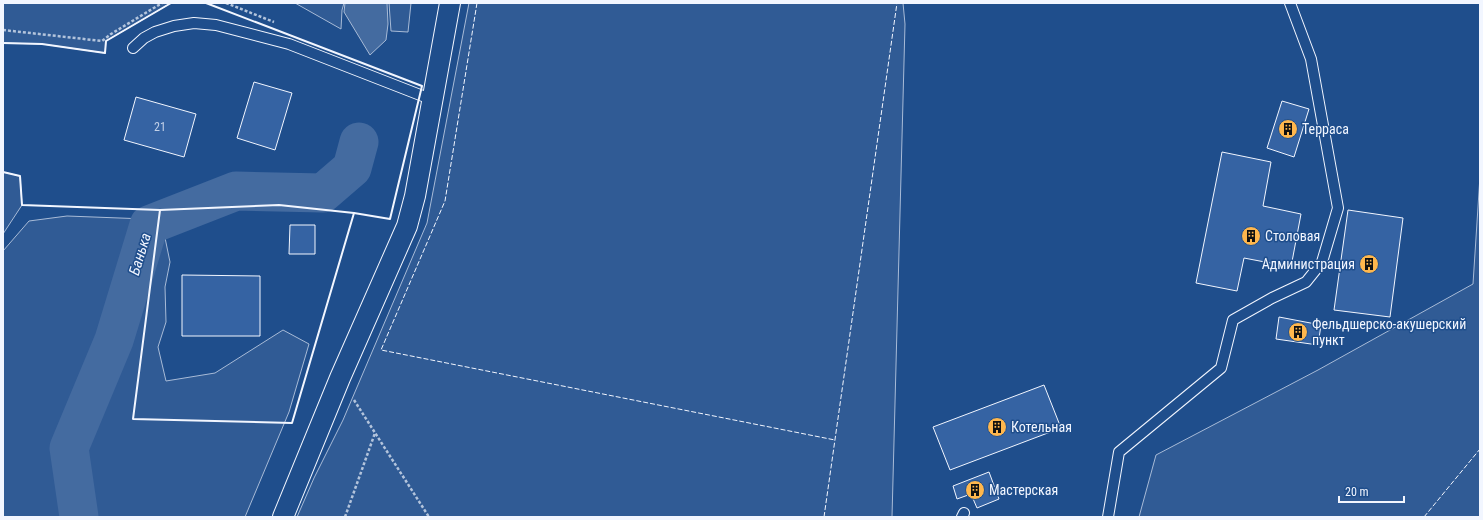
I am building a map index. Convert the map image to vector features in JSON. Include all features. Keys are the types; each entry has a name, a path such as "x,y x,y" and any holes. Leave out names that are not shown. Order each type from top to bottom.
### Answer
{"street":[{"path":"283,517 340,378 407,226 415,196 450,3"}],"lane":[{"path":"1108,517 1119,452 1221,368 1233,320 1272,298 1306,282 1322,262 1338,208 1311,59 1290,3"},
{"path":"133,48 144,38 155,32 174,26 194,23 216,25 289,44 433,100"}],"path":[{"path":"3,30 102,41 162,3"},
{"path":"340,378 429,517"},
{"path":"345,517 375,433"}],"shaded area":[{"path":"3,3 171,3 106,41 105,53 42,44 3,43"},
{"path":"295,3 344,3 341,29"},
{"path":"345,3 387,3 388,24 386,40 370,55 344,12"},
{"path":"389,3 411,3 408,32 391,31"},
{"path":"469,3 903,3 905,24 892,517 297,517 314,478 343,420 427,223"},
{"path":"3,172 20,176 22,205 3,234"},
{"path":"1480,176 1480,517 1139,517 1156,455 1318,370 1473,284"},
{"path":"67,216 146,219 163,228 170,262 165,287 166,322 158,347 166,381 215,373 283,330 309,344 289,412 245,517 3,517 3,251 29,221"}],"building":[{"path":"254,82 292,93 275,150 237,138"},
{"path":"136,97 196,114 184,157 124,140"},
{"name":"Терраса","path":"1282,101 1309,109 1294,157 1267,148"},
{"name":"Столовая","path":"1222,152 1271,162 1263,206 1301,214 1291,267 1244,258 1237,291 1196,283"},
{"name":"Администрация","path":"1348,210 1403,218 1390,317 1334,310"},
{"path":"290,225 315,225 315,254 289,254"},
{"path":"182,275 260,276 260,336 182,336"},
{"name":"Фельдшерско-акушерский пункт","path":"1279,317 1321,325 1318,345 1276,339"},
{"name":"Котельная","path":"1044,385 1061,428 950,470 933,427"},
{"name":"Мастерская","path":"989,472 999,499 977,508 971,494 957,499 953,486"}],"waterway":[{"name":"Банька","path":"79,517 69,448 114,340 149,225 236,191 323,193 352,168 359,142"}],"fence":[{"path":"477,3 445,201 381,350 835,440"},
{"path":"824,517 897,3"},
{"path":"1424,517 1480,449"}],"wall":[{"path":"3,43 42,44 105,53 106,41 171,3"},
{"path":"3,172 20,176 22,205 160,210 279,205 354,213 390,219 422,86 206,3"},
{"path":"160,210 133,419 292,423 354,213"}],"place":[{"name":"Терраса","path":"1288,129"},
{"name":"Столовая","path":"1251,236"},
{"name":"Администрация","path":"1369,264"},
{"name":"Фельдшерско-акушерский пункт","path":"1298,332"},
{"name":"Котельная","path":"997,427"},
{"name":"Мастерская","path":"975,490"}]}
